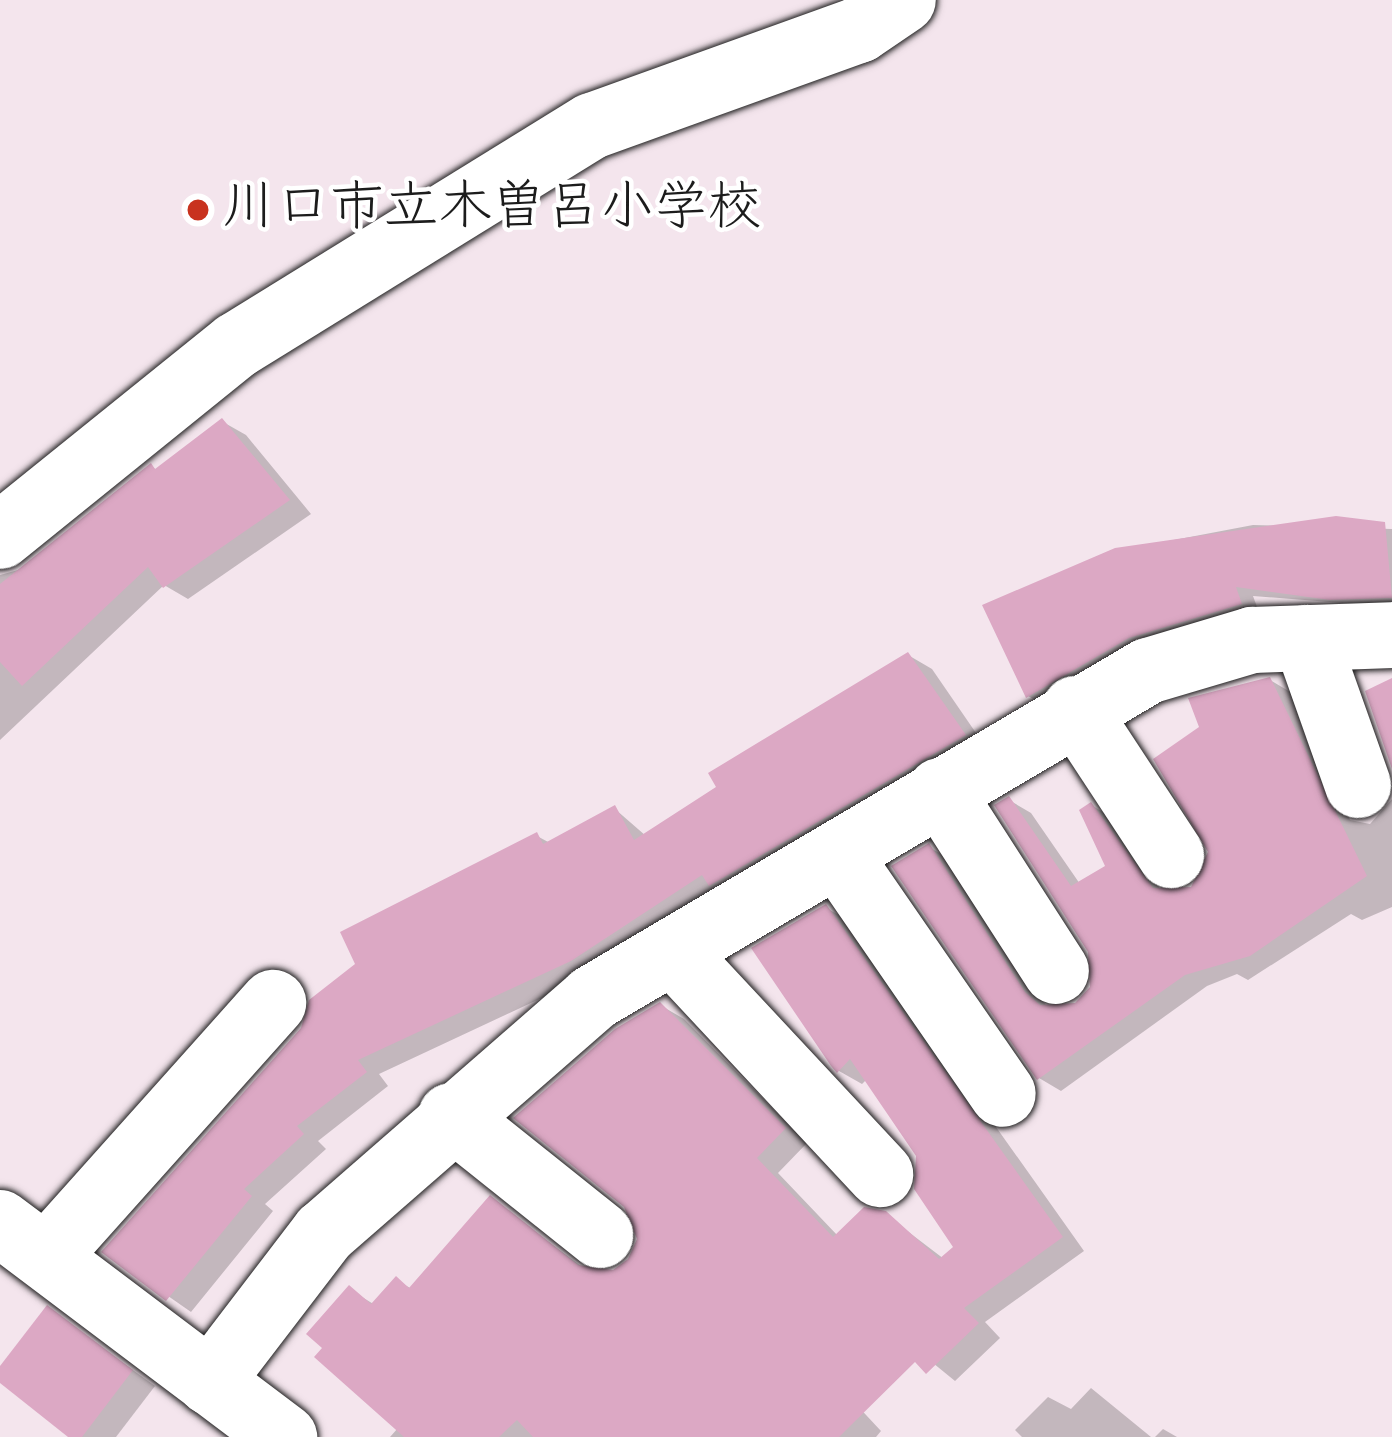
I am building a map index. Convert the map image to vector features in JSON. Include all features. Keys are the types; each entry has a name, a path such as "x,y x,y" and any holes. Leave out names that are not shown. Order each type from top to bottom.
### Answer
{"street":[{"path":"0,536 237,345 592,126 859,30 903,0"},
{"path":"210,1382 324,1233 451,1116 593,998 1075,710 1212,648 1392,634"},
{"path":"1306,638 1358,784"},
{"path":"1075,710 1172,855"},
{"path":"940,791 1056,971"},
{"path":"838,855 1003,1094"},
{"path":"673,952 880,1174"},
{"path":"273,1003 23,1240 284,1437"},
{"path":"451,1116 600,1235"}],"building":[{"path":"222,418 290,500 163,588 148,567 22,686 0,662 0,584 151,463 155,469"},
{"path":"1336,516 1385,522 1392,598 1330,600 1236,587 1242,604 1129,638 1026,698 982,605 1115,548"},
{"path":"908,652 966,735 709,886 702,875 571,961 358,1060 367,1072 297,1126 304,1134 244,1189 252,1196 166,1301 101,1252 301,1028 309,1000 355,964 340,932 537,832 543,844 615,805 634,840 716,787 708,773"},
{"path":"1270,677 1367,876 1250,956 1185,975 1037,1080 891,866 929,843 1025,992 1040,1005 1075,1003 1090,987 1088,952 994,805 1009,796 1071,886 1105,866 1079,810 1091,802 1153,888 1191,887 1208,852 1153,759 1199,727 1188,698"},
{"path":"1392,678 1392,769 1365,691"},
{"path":"826,904 1063,1237 964,1308 979,1323 926,1374 915,1362 839,1437 533,1437 517,1420 499,1437 404,1437 314,1357 322,1348 306,1334 349,1285 371,1304 396,1276 409,1288 490,1195 578,1265 613,1270 628,1259 637,1239 624,1207 513,1118 615,1029 660,1002 786,1128 757,1158 833,1237 864,1207 886,1211 939,1259 953,1247 914,1189 916,1156 850,1059 837,1073 831,1066 751,948"},
{"path":"47,1305 133,1370 82,1437 68,1437 0,1383 0,1366"}],"place":[{"name":"川口市立木曽呂小学校","path":"198,210"}]}
